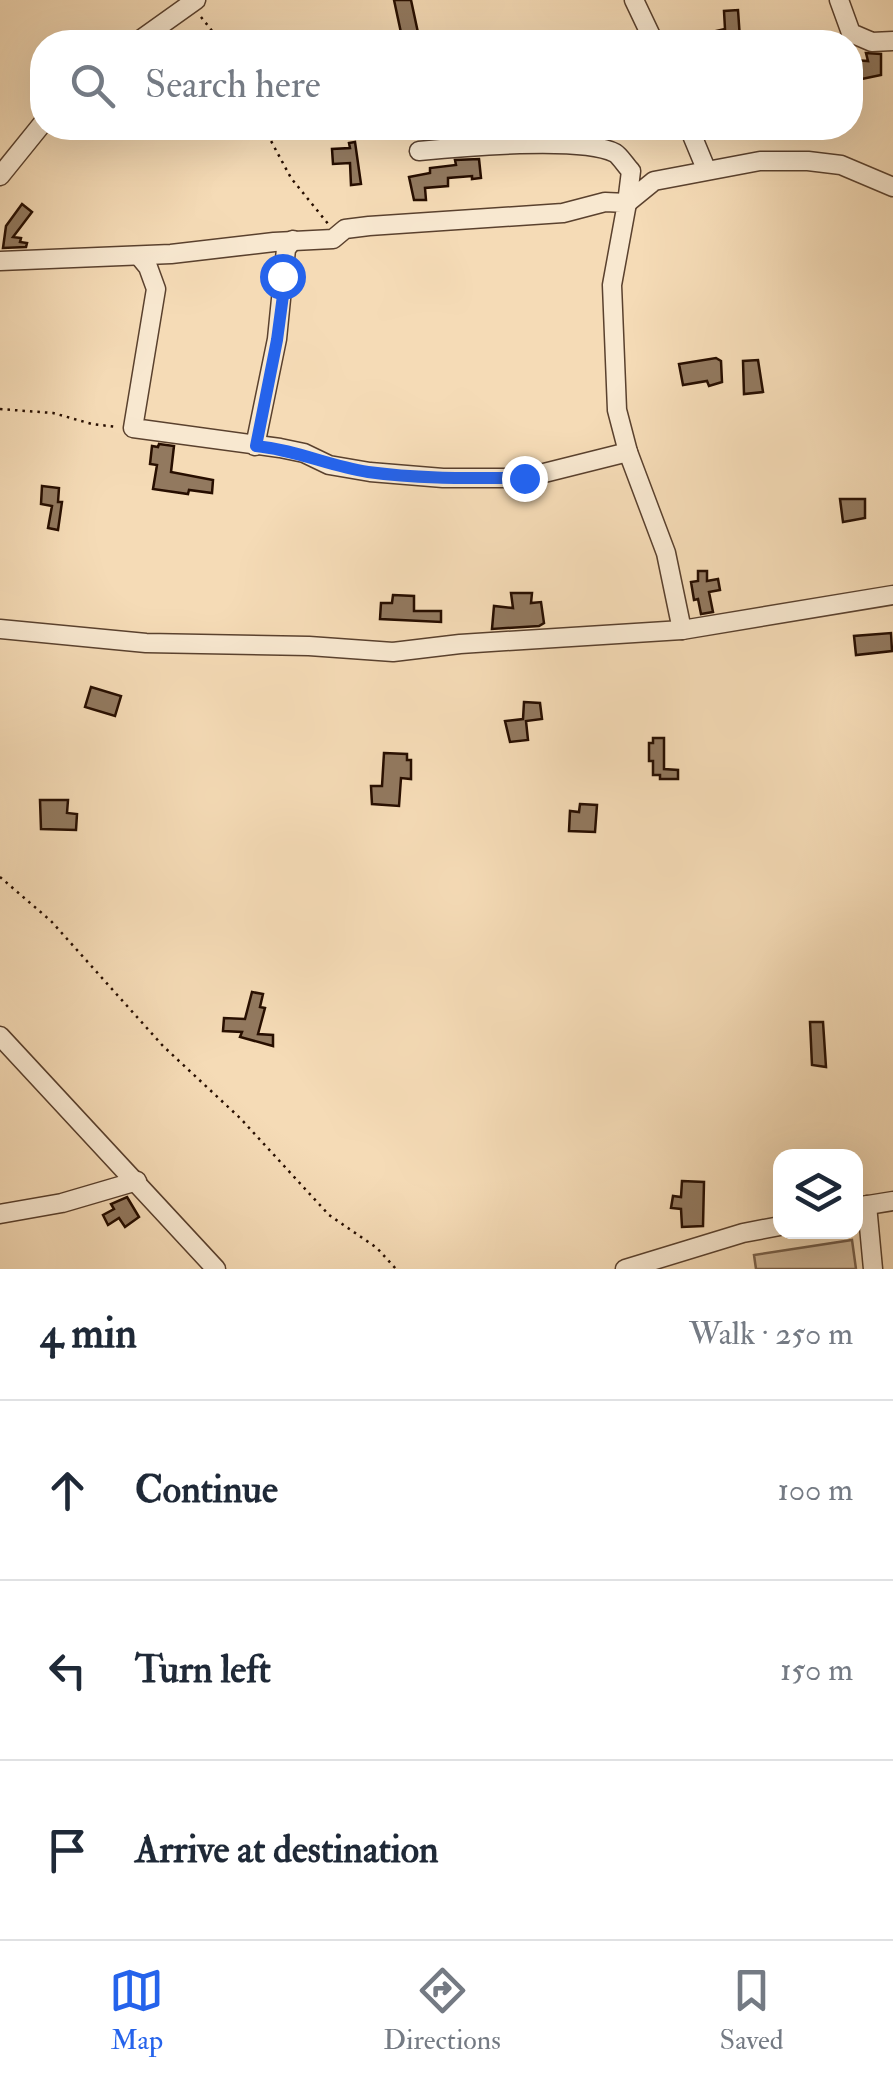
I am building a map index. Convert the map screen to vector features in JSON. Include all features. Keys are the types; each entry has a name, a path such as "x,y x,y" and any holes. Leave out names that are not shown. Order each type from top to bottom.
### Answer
{"street":[{"path":"634,0 648,30"},
{"path":"840,0 850,30"},
{"path":"154,30 193,2"},
{"path":"863,40 893,41"},
{"path":"0,176 30,139"},
{"path":"694,140 706,169"},
{"path":"418,152 574,146 616,154 631,171 612,296 616,410 666,552 682,630"},
{"path":"0,261 139,256 333,239 345,229 369,226 563,213 605,202 627,203 654,180 760,161 841,165 893,187"},
{"path":"256,446 277,340 286,249 293,240"},
{"path":"139,256 156,289 133,428 304,453 330,465 370,472 444,478 524,478 628,452"},
{"path":"0,629 146,643 393,652 682,630 893,595"},
{"path":"0,1036 216,1269"},
{"path":"0,1214 62,1203 137,1181"},
{"path":"863,1206 893,1201"},
{"path":"863,1216 873,1269"},
{"path":"625,1269 773,1227"}],"path":[{"path":"193,2 212,30"},
{"path":"270,140 291,178 337,235"},
{"path":"0,409 53,413 92,424 133,428"},
{"path":"0,877 50,921 163,1046 241,1119 329,1215 377,1248 396,1269"}],"shaded area":[{"path":"852,1240 856,1269 756,1269 754,1255"}],"building":[{"path":"394,0 411,0 417,30 400,30"},
{"path":"738,10 739,30 721,30 725,29 724,11"},
{"path":"866,53 881,54 881,75 863,79 863,61 868,61"},
{"path":"355,142 361,184 351,185 350,163 333,164 332,149 350,148 349,143"},
{"path":"479,159 481,178 448,178 448,186 425,188 426,200 414,200 409,177 430,173 430,168 456,165 455,160"},
{"path":"22,204 32,212 13,237 21,238 26,247 3,248 6,226"},
{"path":"716,358 721,361 722,382 683,385 679,364"},
{"path":"758,360 763,392 744,394 743,361"},
{"path":"152,446 174,446 171,472 213,480 212,493 153,489 157,465 150,464"},
{"path":"42,486 59,488 58,502 62,502 58,530 48,528 52,506 41,504"},
{"path":"840,499 865,499 865,518 843,522"},
{"path":"698,571 707,571 707,581 718,579 720,590 709,592 713,612 701,614 698,599 694,600 691,582 698,581"},
{"path":"511,593 532,593 531,603 541,602 544,623 492,629 494,606 513,608"},
{"path":"393,595 414,596 414,611 441,611 441,622 380,619 381,603 392,603"},
{"path":"891,633 892,651 856,655 854,636"},
{"path":"91,687 121,696 115,716 85,707"},
{"path":"524,702 540,703 542,719 526,721 528,740 510,742 505,721 523,719"},
{"path":"653,738 664,738 664,769 678,770 678,779 653,775 649,743 653,743"},
{"path":"384,753 407,754 407,760 411,760 411,779 401,778 399,806 372,804 371,786 382,786"},
{"path":"40,800 68,800 67,813 77,814 76,830 41,829"},
{"path":"580,804 597,805 595,832 569,831 570,811 579,812"},
{"path":"252,992 263,994 260,1007 265,1008 258,1034 273,1035 273,1046 240,1037 242,1032 223,1031 224,1018 245,1019"},
{"path":"810,1022 823,1022 826,1067 812,1065"},
{"path":"682,1181 704,1182 703,1226 682,1227 681,1209 671,1208 673,1196 681,1197"},
{"path":"127,1197 139,1217 125,1227 119,1218 108,1225 103,1215 114,1209 111,1204"}],"route":[{"path":"282,276 277,340 256,446 304,453 330,465 370,472 444,478 524,478"}]}
